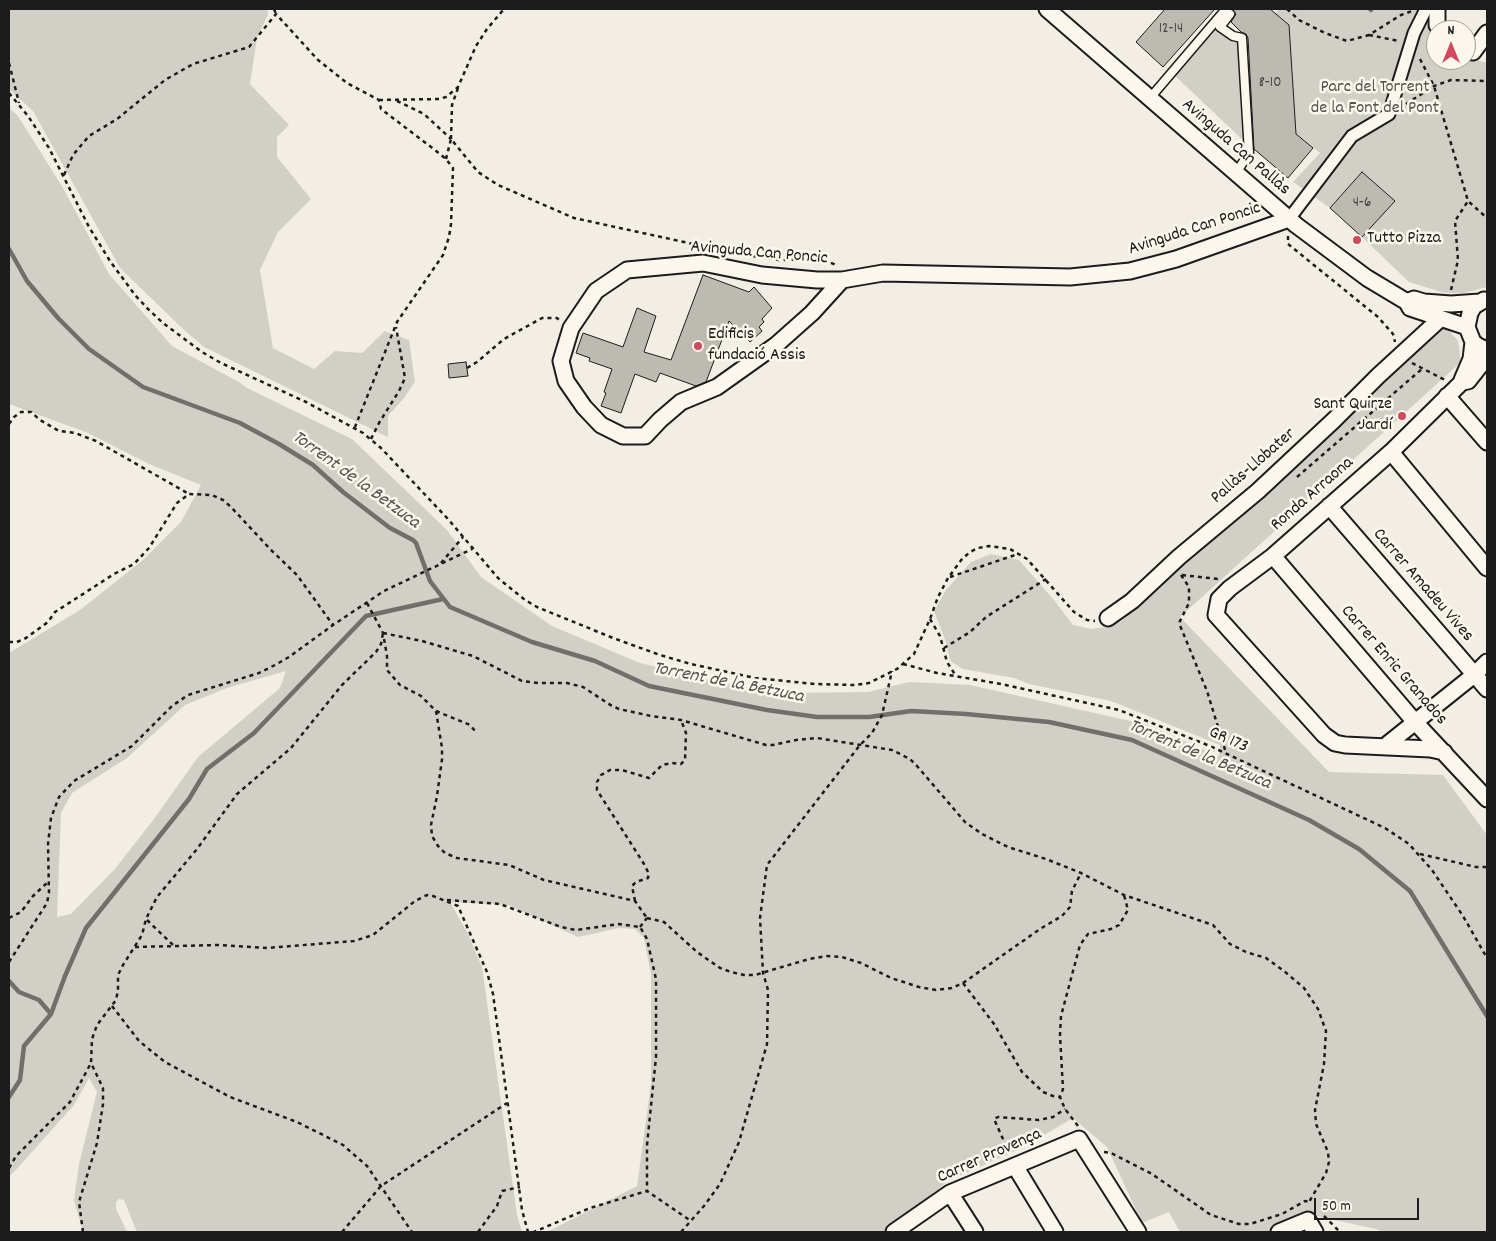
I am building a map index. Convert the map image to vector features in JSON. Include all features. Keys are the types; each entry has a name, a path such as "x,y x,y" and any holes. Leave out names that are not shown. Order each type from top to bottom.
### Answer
{"street":[{"name":"Avinguda Can Pallàs","path":"1047,9 1289,219 1367,278 1407,302 1410,308 1440,319 1470,334"},
{"path":"1289,219 1352,136 1389,114 1411,43 1426,9"},
{"path":"1476,50 1487,33"},
{"name":"Avinguda Can Poncic","path":"841,273 812,313 776,345 717,387 681,402 645,436 623,436 601,425 584,407 566,381 561,361 570,328 596,291 627,270 703,263 762,275 818,280 841,273 1070,277 1130,271 1176,259 1289,219"},
{"name":"Avinguda Can Pallàs","path":"1407,302 1414,299 1447,304 1484,300"},
{"name":"Ronda Arraona","path":"1384,747 1335,743 1324,735 1216,615 1219,598 1272,556 1391,452 1455,388 1467,370 1471,359 1470,313 1484,300"},
{"name":"Pallàs-Llobater","path":"1108,618 1132,601 1285,466 1440,319"},
{"path":"1470,334 1478,346 1487,350"},
{"name":"Ronda Arraona","path":"1455,388 1468,381 1487,357"},
{"path":"1455,388 1487,442"},
{"path":"1391,452 1487,568"},
{"name":"Carrer Amadeu Vives","path":"1329,506 1487,689"},
{"name":"Carrer Enric Granados","path":"1272,556 1415,722 1487,799"},
{"path":"1384,747 1474,675 1487,662"},
{"path":"1384,747 1430,749 1444,752"},
{"path":"1079,1133 1138,1232"},
{"name":"Carrer Provença","path":"895,1232 950,1193 1008,1162 1079,1133"},
{"path":"1008,1162 1055,1232"},
{"path":"950,1193 975,1232"},
{"path":"1279,1232 1308,1220 1315,1232"}],"lane":[{"path":"1150,98 1228,11"},
{"path":"1228,11 1220,27 1233,36 1242,38 1249,153 1236,173"}],"path":[{"path":"274,9 276,14 318,60 347,83 379,100 439,99 446,97 458,87"},
{"path":"446,159 451,139 452,105 458,87 476,46 504,9"},
{"path":"1287,9 1299,20 1347,41 1369,35 1401,15 1417,9"},
{"path":"64,175 73,155 89,136 117,120 151,91 179,72 194,64 249,47 276,14"},
{"path":"1369,35 1411,43 1434,86 1468,201 1487,218"},
{"path":"9,63 19,105"},
{"path":"1389,114 1434,86 1451,80 1487,81"},
{"path":"9,93 40,132 89,226 110,261 135,295 163,322 202,352 221,363 355,427 371,440 448,519 498,578 537,608 605,635 675,659 755,678 815,684 855,685 868,683 892,671 914,654 948,578 962,559 978,548 1000,546 1019,554 1028,559 1067,605 1080,617 1094,621 1108,618"},
{"path":"355,427 396,326 443,255 451,224 454,168 446,159 381,109 379,100"},
{"path":"395,100 424,114 451,139 478,172 498,185 574,218 739,254 779,260 822,259 841,273"},
{"path":"1447,304 1458,260 1455,221 1468,201"},
{"path":"1289,219 1288,244 1378,317 1393,334 1399,356 1455,388"},
{"path":"467,368 504,339 542,318 557,318 570,328"},
{"path":"371,440 405,378 396,326"},
{"path":"1295,478 1422,368"},
{"path":"9,424 21,412 31,412 40,420 60,431 75,433 96,441 188,494 212,495 223,500 297,575 333,624"},
{"path":"9,642 16,642 26,638 44,626 55,612 114,574 134,564 149,548 177,503 188,494"},
{"path":"440,564 463,537"},
{"path":"9,962 47,903 50,818 59,797 74,781 132,746 163,715 188,695 267,669 289,657 333,624 397,584 472,549"},
{"path":"948,578 1019,554"},
{"path":"1168,568 1182,575 1240,581"},
{"path":"1182,575 1190,569"},
{"path":"1182,575 1188,587 1189,604 1179,623 1207,691 1226,753"},
{"path":"944,648 970,632 986,617 1046,579"},
{"path":"367,603 383,633 387,656 387,670 400,685 421,696 436,711 470,725 476,731"},
{"path":"930,619 940,636 947,662 956,677"},
{"path":"383,633 422,641 473,656 522,681 574,684 592,692 619,709 681,720 766,745 778,745 796,740 817,738 892,750 910,760 965,822 982,834 1008,847 1081,873 1124,895 1213,925 1230,944 1246,952 1266,958 1304,988 1318,1010 1326,1031 1324,1064 1315,1110 1316,1124 1326,1148 1329,1162 1326,1174 1309,1202 1305,1201 1282,1214 1250,1224 1238,1224 1211,1215 1152,1174 1111,1153 1100,1151"},
{"path":"9,1168 16,1156 70,1102 91,1063 92,1039 95,1030 101,1018 116,1000 118,976 127,956 142,935 146,919 157,897 197,849 237,794 291,748 342,686 376,652 381,644 383,633"},
{"name":"GR 173","path":"903,664 956,677 1035,691 1119,710 1226,753 1385,828 1401,838 1419,854 1441,882 1487,958"},
{"path":"681,1232 692,1221 720,1184 741,1133 767,1044 768,990 763,973 760,918 767,865 872,732 882,716 892,671"},
{"path":"436,711 440,728 442,753 437,796 431,825 432,836 445,853 476,861 509,865 544,880 635,901"},
{"path":"681,720 686,733 685,760 681,764 672,762 662,765 649,778 622,770 610,770 602,775 597,782 598,790 649,874 648,878 636,882 632,886 635,901 647,918 664,922 696,952 720,968 744,975 763,973 787,965 827,956 851,958 890,978 919,987 952,988 963,984 1040,929 1062,916 1070,907 1072,891 1081,873"},
{"path":"1419,854 1476,867 1487,867"},
{"path":"9,918 21,912 33,896 49,881"},
{"path":"1079,1133 1060,1097 1062,1089 1061,1016 1080,945 1088,934 1111,929 1119,925 1128,910 1124,895"},
{"path":"135,947 173,944 218,944 267,948 317,945 364,939 373,935 422,896 433,896 458,906 487,972 493,994 522,1210 528,1232 534,1232 590,1208 646,1191 692,1221"},
{"path":"444,900 500,904 561,927 576,930 619,924 640,928 647,939 656,980 656,1056 647,1145 646,1191"},
{"path":"640,928 647,918"},
{"path":"146,919 173,944"},
{"path":"963,984 994,1024 1022,1072 1043,1092 1060,1097"},
{"path":"112,1006 139,1041 165,1062 230,1097 297,1122 343,1145 367,1166 412,1232"},
{"path":"83,1232 79,1202 97,1143 104,1104 103,1088 91,1063"},
{"path":"342,1232 381,1186 507,1103"},
{"path":"1008,1162 1003,1139 994,1119 998,1116 1040,1120 1053,1117 1065,1109"},
{"path":"478,1232 497,1206 502,1191 520,1187"}],"green space":[{"path":"9,9 267,9 268,14 257,38 250,84 289,125 277,137 277,157 311,199 278,232 260,270 273,348 314,369 335,351 362,353 385,331 409,340 415,382 388,416 388,437 204,347 120,268 33,111 9,89"},
{"name":"Parc del Torrent de la Font del Pont","path":"1279,9 1427,9 1426,70 1476,70 1476,60 1487,63 1487,287 1464,293 1445,293 1409,282 1362,237 1395,201 1362,172 1330,208 1293,182 1320,153 1296,134 1289,25 1275,13"},
{"path":"1214,26 1225,37 1240,40 1246,143 1171,72"},
{"path":"9,108 18,116 63,188 109,274 172,346 247,388 352,439 447,530 481,577 552,626 640,663 723,683 786,693 868,692 909,682 970,685 1148,725 1219,756 1220,745 1111,701 1029,684 1014,678 963,669 950,661 947,645 934,611 946,590 971,562 991,554 1019,560 1073,625 1092,629 1112,626 1122,621 1436,329 1448,329 1458,341 1461,362 1180,617 1329,772 1443,775 1487,835 1487,1232 1383,1232 1307,1214 1267,1232 1180,1232 1169,1212 1142,1223 1107,1147 1073,1118 1022,1148 948,1181 887,1232 547,1232 637,1186 651,1084 651,975 644,938 635,929 619,928 578,937 508,905 450,902 468,934 482,967 517,1215 522,1232 137,1232 124,1200 119,1199 116,1202 116,1209 127,1232 83,1232 74,1200 79,1164 97,1092 89,1078 74,1105 9,1176 9,653 80,610 143,560 181,522 201,485 149,464 88,433 9,404","holes":["286,671 280,688 198,757 154,819 114,870 71,914 57,917 61,813 72,793 127,758 185,705 227,688"]}],"building":[{"path":"1165,9 1215,9 1163,67 1136,42"},
{"path":"1232,9 1270,9 1289,25 1296,134 1313,148 1288,178 1254,149 1248,38 1246,34 1241,32 1231,22 1236,14"},
{"path":"1362,172 1395,201 1362,237 1330,208"},
{"name":"Edificis fundació Assis","path":"703,275 749,292 754,287 772,308 762,319 764,322 759,327 762,331 750,342 729,321 706,382 696,386 660,373 656,382 635,374 621,413 601,406 612,369 589,361 590,358 576,353 583,333 623,347 637,308 656,316 644,352 671,360"},
{"path":"466,362 468,376 449,378 448,364"}],"waterway":[{"name":"Torrent de la Betzuca","path":"9,249 27,281 58,318 89,349 143,387 240,423 279,444 313,465 343,492 390,528 413,540 416,543 430,581 450,607 532,642 595,661 649,686 767,710 817,717 869,717 911,711 966,714 1049,722 1132,740 1309,820 1359,849 1410,891 1487,1016"},
{"path":"9,1097 20,1080 24,1046 51,1014 86,928 189,799 207,769 254,733 366,616 443,599"},
{"path":"9,981 19,992 39,1000 51,1014"}],"place":[{"name":"Tutto Pizza","path":"1357,240"},
{"name":"Edificis fundació Assis","path":"698,346"},
{"name":"Sant Quirze Jardí","path":"1402,416"}]}
